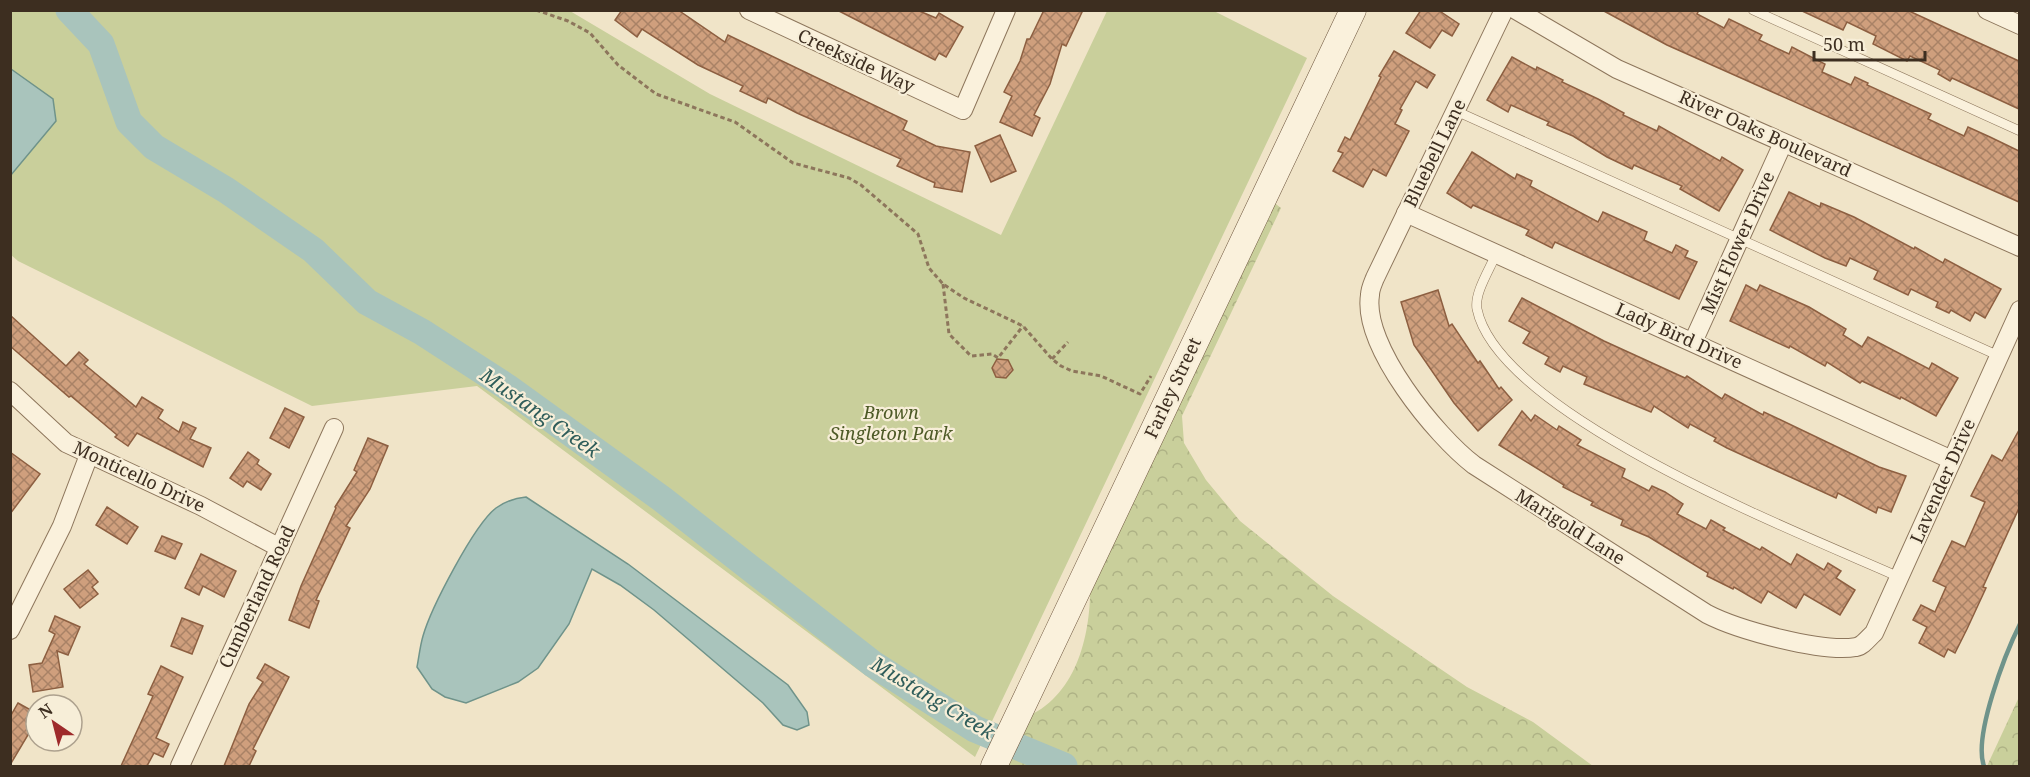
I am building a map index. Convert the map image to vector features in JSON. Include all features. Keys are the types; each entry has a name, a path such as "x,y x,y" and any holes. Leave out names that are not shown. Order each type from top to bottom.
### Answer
{"street":[{"name":"Creekside Way","path":"749,10 963,110 1006,10"},
{"name":"Farley Street","path":"994,766 1353,10"},
{"name":"Bluebell Lane","path":"1369,296 1406,213 1504,10"},
{"name":"River Oaks Boulevard","path":"1516,10 1617,69 2019,247"},
{"path":"1989,11 2019,25"},
{"name":"Mist Flower Drive","path":"1693,342 1783,143"},
{"name":"Lady Bird Drive","path":"1406,213 1952,460"},
{"name":"Marigold Lane","path":"1369,296 1373,325 1388,361 1435,430 1474,465 1707,614 1730,626 1771,637 1839,648 1859,647"},
{"name":"Lavender Drive","path":"1859,647 1874,633 2019,310"},
{"name":"Monticello Drive","path":"10,391 66,443 201,506 280,548"},
{"name":"Cumberland Road","path":"180,766 334,428"},
{"path":"10,630 62,526 89,454"}],"lane":[{"path":"1753,10 2019,131"},
{"path":"1456,111 1999,356"},
{"path":"1496,254 1476,306 1480,319 1502,354 1541,393 1653,465 1899,577"}],"path":[{"path":"536,10 568,21 590,33 618,65 656,94 735,122 793,163 849,178 861,185 918,234 929,268 943,284 964,298 1023,326 1052,359 1072,371 1101,376 1140,394 1151,376"},
{"path":"943,284 949,334 971,356 992,354 998,358 1023,326"},
{"path":"1052,359 1068,342"}],"green space":[{"name":"Brown Singleton Park","path":"10,11 570,11 710,94 1001,235 1107,11 1214,11 1307,58 975,757 477,386 312,406 18,261 10,254"},
{"path":"1272,201 1281,208 1182,416 1184,443 1206,480 1240,521 1333,596 1467,687 1533,722 1593,766 1004,765 1024,718 1043,708 1070,678 1084,639 1088,618 1090,577"},
{"path":"2019,697 2019,766 1987,766"}],"water":[{"path":"11,69 53,99 56,121 11,175"},
{"path":"526,497 628,564 788,685 807,712 809,725 797,730 783,725 763,703 654,610 620,585 592,569 569,624 538,668 518,682 466,703 445,697 432,689 417,667 423,636 444,588 465,549 487,517 503,503"}],"building":[{"path":"622,10 678,10 725,42 728,35 907,121 903,130 936,146 970,152 962,192 934,187 935,183 897,166 901,159 768,98 766,103 740,91 743,86 698,65 642,29 637,37 615,20"},
{"path":"837,10 917,10 936,18 939,13 963,27 946,57 939,53 935,60"},
{"path":"1044,10 1083,10 1066,46 1062,44 1050,84 1034,115 1040,118 1032,136 1000,122 1012,96 1004,92 1020,61 1027,39 1030,39"},
{"path":"1421,10 1438,10 1459,24 1452,36 1442,30 1430,48 1406,33"},
{"path":"1602,10 1699,10 1697,14 1724,28 1729,19 1762,35 1759,40 1789,54 1792,47 1825,64 1822,72 1851,85 1855,77 1868,83 1867,85 1931,114 1928,119 1964,136 1968,127 1990,137 2019,151 2019,202 1667,45"},
{"path":"1800,10 1907,10 2019,61 2019,109 1952,78 1950,81 1938,74 1940,70 1910,56 1907,61 1873,44 1876,36 1847,22 1843,30"},
{"path":"1394,51 1435,75 1427,88 1416,81 1400,109 1402,110 1395,124 1409,131 1386,176 1373,169 1363,187 1333,171 1343,153 1338,151 1345,137 1350,140 1381,77 1379,76"},
{"path":"1512,57 1536,70 1537,67 1563,80 1562,82 1624,113 1623,115 1657,131 1659,126 1720,161 1722,157 1743,170 1719,211 1680,189 1682,186 1634,165 1632,169 1607,157 1573,136 1547,125 1549,122 1511,105 1508,112 1487,100"},
{"path":"1000,135 1016,171 991,182 975,146"},
{"path":"1472,152 1515,179 1517,174 1532,181 1530,186 1598,222 1603,212 1647,232 1644,240 1672,253 1676,245 1688,251 1685,257 1697,262 1679,299 1555,242 1552,248 1526,235 1529,230 1473,205 1471,208 1447,193"},
{"path":"1789,192 1820,207 1821,203 1854,217 1914,249 1915,247 1943,263 1945,259 2001,289 1985,318 1975,312 1970,321 1951,310 1949,313 1936,307 1938,302 1911,289 1908,295 1874,279 1878,271 1850,258 1846,266 1825,258 1770,230"},
{"path":"1746,285 1757,291 1760,285 1809,307 1846,329 1843,335 1862,347 1868,337 1929,369 1932,363 1958,378 1936,416 1901,397 1900,399 1862,381 1860,383 1827,362 1825,366 1790,346 1789,348 1730,321"},
{"path":"1438,290 1449,326 1452,324 1478,363 1480,361 1499,389 1501,387 1512,400 1478,431 1454,403 1414,345 1401,302"},
{"path":"1522,298 1604,341 1685,378 1687,376 1722,399 1725,394 1763,415 1764,412 1879,467 1906,476 1891,512 1878,507 1876,513 1838,493 1836,498 1727,448 1714,441 1716,438 1690,424 1688,428 1654,406 1651,412 1584,384 1587,377 1563,366 1560,372 1545,364 1549,357 1523,343 1530,332 1509,321"},
{"path":"10,315 66,366 79,352 88,360 84,364 136,407 142,397 163,410 158,418 179,432 183,422 196,428 190,439 211,448 203,467 137,433 128,446 115,437 117,435 10,346"},
{"path":"997,359 1008,360 1013,370 1006,378 996,377 992,368"},
{"path":"285,408 304,417 289,448 270,438"},
{"path":"1522,411 1531,421 1535,415 1557,430 1559,426 1581,440 1577,445 1625,469 1622,477 1649,491 1652,486 1665,492 1683,504 1677,514 1706,529 1711,520 1725,528 1723,530 1760,550 1762,547 1791,565 1797,554 1824,570 1828,563 1841,571 1836,578 1855,590 1840,615 1804,594 1796,608 1768,591 1761,603 1734,587 1733,589 1707,576 1708,573 1649,537 1621,525 1623,520 1591,505 1593,502 1563,487 1564,485 1499,445"},
{"path":"2019,430 2019,508 1983,587 1986,588 1955,653 1948,649 1944,657 1919,643 1927,627 1913,620 1921,605 1935,612 1946,587 1933,581 1952,541 1965,547 1985,502 1971,496 1992,455 2002,461"},
{"path":"368,438 388,446 370,489 346,526 350,528 316,600 319,601 309,628 289,620 335,507 357,472 354,470"},
{"path":"10,452 40,474 10,514"},
{"path":"248,452 259,460 257,464 271,474 261,490 247,481 243,487 230,478"},
{"path":"107,507 138,527 127,544 96,525"},
{"path":"162,536 182,544 175,559 155,551"},
{"path":"201,554 236,571 224,597 203,586 199,595 185,588"},
{"path":"88,570 98,582 92,587 98,594 80,608 64,589"},
{"path":"55,616 80,627 68,655 57,651 63,687 33,692 29,665 42,663 55,634 49,631"},
{"path":"182,618 203,626 192,654 171,646"},
{"path":"265,664 289,677 253,749 256,751 249,766 224,766 249,704 263,682 257,678"},
{"path":"161,666 183,677 156,738 169,744 163,757 154,753 147,766 121,766 153,696 148,694"},
{"path":"18,703 24,706 24,741 10,765 10,717"}],"waterway":[{"name":"Mustang Creek","path":"69,10 101,44 129,122 154,147 226,190 313,250 367,302 422,332 507,387 662,499 873,664 975,729 1064,766"},
{"path":"1984,766 1983,736 1992,695 2020,624"}]}
